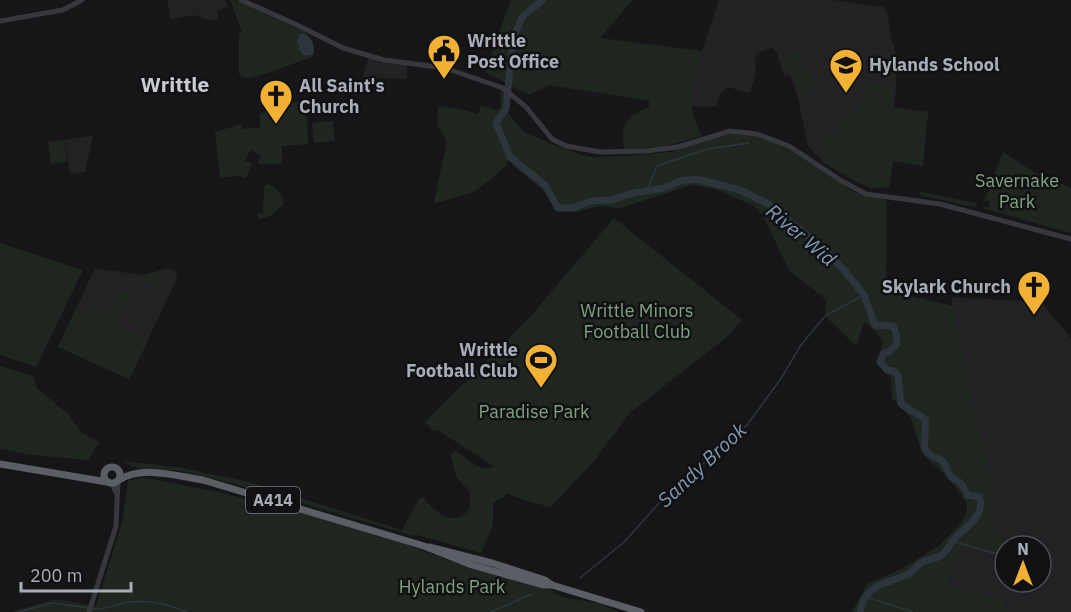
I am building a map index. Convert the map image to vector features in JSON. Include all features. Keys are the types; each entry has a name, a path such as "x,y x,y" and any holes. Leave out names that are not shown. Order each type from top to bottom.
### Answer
{"highway":[{"path":"0,464 51,474 114,481"},
{"path":"89,477 105,473 109,468 116,468 120,473 114,481"},
{"name":"A414","path":"116,468 139,473 174,475 228,487 424,546 480,567 543,585 552,585 641,612"},
{"path":"105,473 114,481"},
{"name":"A414","path":"114,481 139,473"}],"street":[{"path":"0,21 63,10 82,0"},
{"path":"241,0 341,47 388,61 445,68 505,89 526,107 552,139 566,146 600,152 646,151 678,147 725,132 749,132 766,136 789,146 840,180 866,194 929,202 1071,239"},
{"path":"89,612 116,526 117,495 114,481"}],"shaded area":[{"path":"167,0 225,0 228,6 217,11 218,20 212,21 193,15 171,20"},
{"name":"Hylands School","path":"719,0 833,0 884,7 887,11 892,43 895,47 894,107 928,112 923,166 893,160 889,187 871,188 824,163 808,146 798,99 790,75 784,76 777,53 772,48 762,51 755,59 756,73 750,93 727,87 720,94 716,107 691,106 691,84"},
{"path":"300,33 307,35 312,41 313,55 305,56 300,51 297,41"},
{"path":"369,57 407,63 407,79 362,78"},
{"path":"93,135 85,172 70,174 64,140"},
{"path":"95,268 142,275 170,268 177,273 176,281 129,379 58,347"},
{"path":"951,297 1041,302 1071,338 1071,612 1006,612 1005,600 947,587 963,544 993,554 993,594 1053,594 1053,534 995,534 990,482 993,481 978,425"}],"green space":[{"path":"230,0 235,0 305,32 308,36 300,33 298,37 299,49 305,54 313,55 312,57 261,75 242,77 239,74 239,33 242,32"},
{"path":"511,0 633,0 600,38 703,51 692,93 693,113 702,136 662,147 624,149 623,133 626,122 649,107 649,101 549,85 529,95 485,72"},
{"path":"799,52 804,69 810,67 818,92 799,97 792,73 785,75 780,58"},
{"path":"868,82 894,88 890,107 928,112 923,166 893,161 889,187 871,188 824,163 825,139 840,128 848,112 859,111"},
{"path":"501,89 507,93 505,109 523,131 588,157 670,152 732,133 750,134 785,146 854,192 887,200 886,290 953,306 978,425 993,481 990,482 995,533 1003,533 993,534 993,554 963,544 947,586 1005,600 1006,612 852,612 867,584 903,568 940,545 960,524 967,512 967,504 942,472 922,454 911,418 892,398 891,378 877,364 883,341 864,322 856,346 825,316 826,300 789,270 763,216 754,206 715,189 692,185 618,209 603,206 570,212 556,208 542,189 513,166 509,159 506,166 475,192 434,202 447,141 437,125 438,106 478,114 481,105 496,110 500,108"},
{"path":"299,101 303,103 307,120 308,144 282,146 282,164 258,164 261,155 250,150 245,161 252,164 246,178 237,176 220,178 215,132 242,124 243,129 260,127 260,114 274,107"},
{"path":"333,121 335,141 314,143 312,123"},
{"path":"64,140 67,162 51,164 48,142"},
{"name":"Savernake Park","path":"1003,152 1034,172 1071,188 1071,233 982,208 990,207 989,200 982,202 987,195"},
{"path":"268,184 279,192 284,203 272,215 260,219 256,214 263,213 264,186"},
{"path":"921,192 976,203 977,206 920,195"},
{"path":"614,218 742,320 728,336 630,413 594,461 551,507 508,494 493,503 493,525 481,553 214,479 179,471 135,467 123,461 178,467 249,482 402,530 419,499 423,497 433,509 446,517 459,517 465,514 470,507 470,492 456,477 451,455 455,450 478,466 488,468 493,466 436,429 434,431 425,422 528,319"},
{"path":"0,243 83,270 36,367 0,355"},
{"path":"159,271 158,290 140,279 142,275"},
{"path":"132,289 117,325 145,337 148,341 129,379 58,347 77,306 88,311 90,306 93,307 92,310 105,316 109,308 112,309 121,292 125,294"},
{"path":"0,366 33,376 37,388 69,415 82,433 99,442 88,460 33,455 0,449"},
{"name":"Hylands Park","path":"142,477 223,493 301,513 403,543 459,564 551,590 562,597 601,604 618,612 12,612 55,599 96,606 122,522 128,481"}],"waterway":[{"name":"River Wid","path":"543,0 523,16 513,38 506,109 496,123 510,157 545,185 558,208 573,208 591,201 612,200 629,194 664,188 680,181 696,179 740,190 768,204 823,248 864,295 875,325 893,326 897,340 895,347 883,354 880,362 887,370 894,371 898,376 901,404 925,419 924,444 928,453 942,460 951,477 961,483 968,495 979,497 981,503 978,515 955,538 947,550 938,557 922,562 910,573 872,590 863,602 860,612"},
{"path":"647,191 657,166 707,149 749,143"},
{"name":"Sandy Brook","path":"580,578 624,542 660,502 747,425 780,380 801,345 825,316 864,295"},
{"path":"953,541 993,553"},
{"name":"Sandy Brook","path":"491,612 532,594"},
{"path":"866,597 913,612"},
{"name":"Sandy Brook","path":"91,609 129,602 151,602 186,612"},
{"name":"Sandy Brook","path":"19,612 52,603 89,608"}],"place":[{"name":"Writtle Post Office","path":"444,80"},
{"name":"Hylands School","path":"846,94"},
{"name":"All Saint's Church","path":"276,125"},
{"name":"Skylark Church","path":"1034,316"},
{"name":"Writtle Football Club","path":"541,389"}],"district":[{"name":"Writtle","path":"175,85"}],"park label":[{"name":"Writtle Minors Football Club","path":"637,321"},
{"name":"Paradise Park","path":"534,412"}]}
